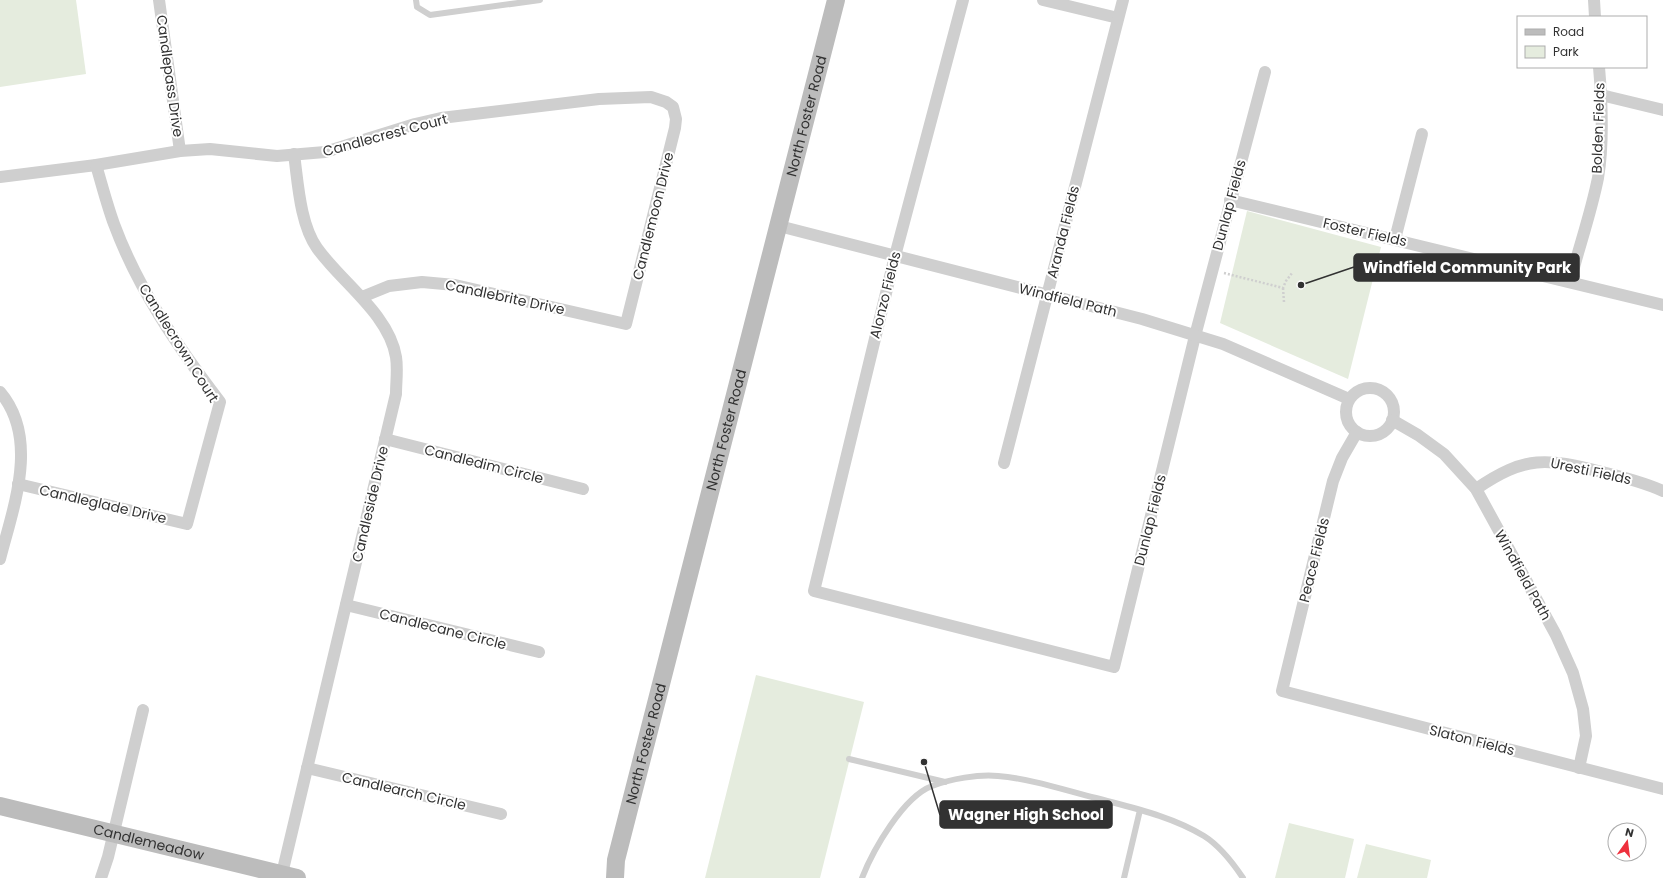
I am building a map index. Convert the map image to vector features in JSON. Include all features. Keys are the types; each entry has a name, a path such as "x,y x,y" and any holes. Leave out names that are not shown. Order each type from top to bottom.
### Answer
{"main road":[{"name":"North Foster Road","path":"615,878 616,860 836,0"},
{"name":"Candlemeadow","path":"0,806 287,877"},
{"name":"North Foster Road","path":"607,878 616,860"}],"street":[{"name":"Candlepass Drive","path":"159,0 180,151"},
{"name":"Alonzo Fields","path":"814,591 894,256 963,0"},
{"path":"1043,0 1118,18"},
{"name":"Aranda Fields","path":"1004,463 1123,0"},
{"path":"1594,0 1595,16"},
{"name":"Bolden Fields","path":"1570,282 1598,178 1602,96 1599,68"},
{"name":"Dunlap Fields","path":"814,591 1114,667 1195,336 1265,72"},
{"path":"1602,96 1663,110"},
{"name":"Candlecrest Court","path":"0,177 96,165 180,151 210,149 277,156 325,152 415,124 449,117 599,99 651,97 666,102 672,107"},
{"name":"Candlemoon Drive","path":"626,324 675,128 676,119 672,107"},
{"path":"1395,239 1422,134"},
{"name":"Candleside Drive","path":"287,877 307,768 396,394 396,358 387,332 362,297 316,247 306,224 294,154"},
{"name":"Candlecrown Court","path":"96,165 114,224 141,284 174,340 220,402 187,524"},
{"name":"Foster Fields","path":"1230,200 1663,305"},
{"name":"Windfield Path","path":"779,226 1142,319 1223,344 1349,399"},
{"name":"Candlebrite Drive","path":"362,297 389,286 422,282 455,285 626,324"},
{"path":"1363,388 1380,390 1387,395 1392,403 1394,412 1392,420 1388,427 1381,433 1365,435 1357,432 1350,426 1346,417 1346,408 1349,399 1355,392 1363,388"},
{"path":"0,392 13,415 20,437 22,459 18,484 0,559"},
{"name":"Windfield Path","path":"1392,420 1418,435 1444,454 1476,489 1556,635 1573,673 1583,709 1586,736 1579,768"},
{"name":"Peace Fields","path":"1282,691 1333,482 1342,458 1357,432"},
{"name":"Candledim Circle","path":"385,439 583,489"},
{"name":"Uresti Fields","path":"1476,489 1509,468 1543,462 1565,463 1646,483 1663,491"},
{"name":"Candleglade Drive","path":"18,484 187,524"},
{"name":"Candlecane Circle","path":"346,605 539,652"},
{"name":"Slaton Fields","path":"1282,691 1663,789"},
{"path":"102,878 143,710"},
{"name":"Candlearch Circle","path":"307,768 501,814"}],"lane":[{"path":"416,0 417,7 430,15 540,0"},
{"path":"850,759 947,782"},
{"path":"862,878 886,829 913,800 931,786 963,778 996,776 1027,780 1173,819 1206,837 1229,858 1244,878"},
{"path":"1124,878 1140,810"}],"path":[{"path":"1212,270 1283,288"},
{"path":"1284,302 1283,288 1286,280 1292,273"}],"green space":[{"path":"0,0 76,0 86,74 0,87"},
{"path":"1247,211 1381,247 1348,379 1220,323"},
{"path":"756,675 864,702 820,878 705,878"},
{"path":"1289,823 1354,839 1345,878 1275,878"},
{"path":"1366,844 1431,860 1427,878 1357,878"}],"place":[{"name":"Windfield Community Park","path":"1301,285"},
{"name":"Wagner High School","path":"924,762"}]}
